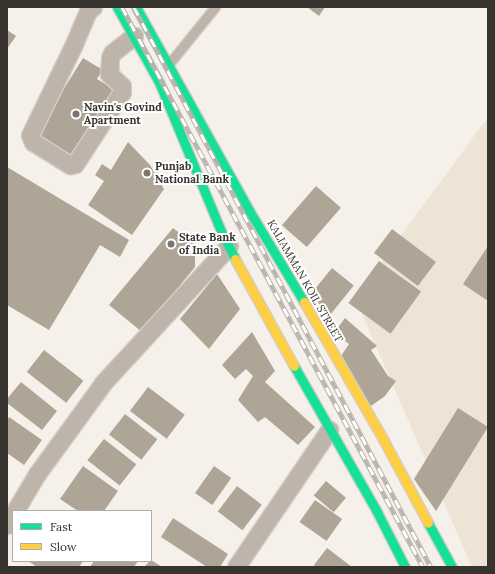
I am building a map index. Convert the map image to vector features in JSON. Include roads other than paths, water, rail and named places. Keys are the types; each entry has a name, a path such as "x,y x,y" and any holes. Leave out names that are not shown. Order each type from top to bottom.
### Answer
{"main road":[{"path":"117,7 159,82 228,246 250,289 329,430 376,510 405,567"},
{"name":"KALIAMMAN KOIL STREET","path":"136,7 253,217 268,240 383,439 452,567"}],"street":[{"path":"93,7 88,11 75,42 30,135 33,142 70,165 75,164 122,92 122,86 109,74 110,58 112,53 134,36"},
{"path":"16,510 37,474 104,383 228,246"},
{"path":"236,567 329,430"}],"lane":[{"path":"168,65 214,7"}],"railway":[{"path":"122,7 423,567"},
{"path":"134,7 431,567"}],"place":[{"name":"Navin's Govind Apartment","path":"76,114"},
{"name":"Punjab National Bank","path":"147,173"},
{"name":"State Bank of India","path":"171,244"}]}
